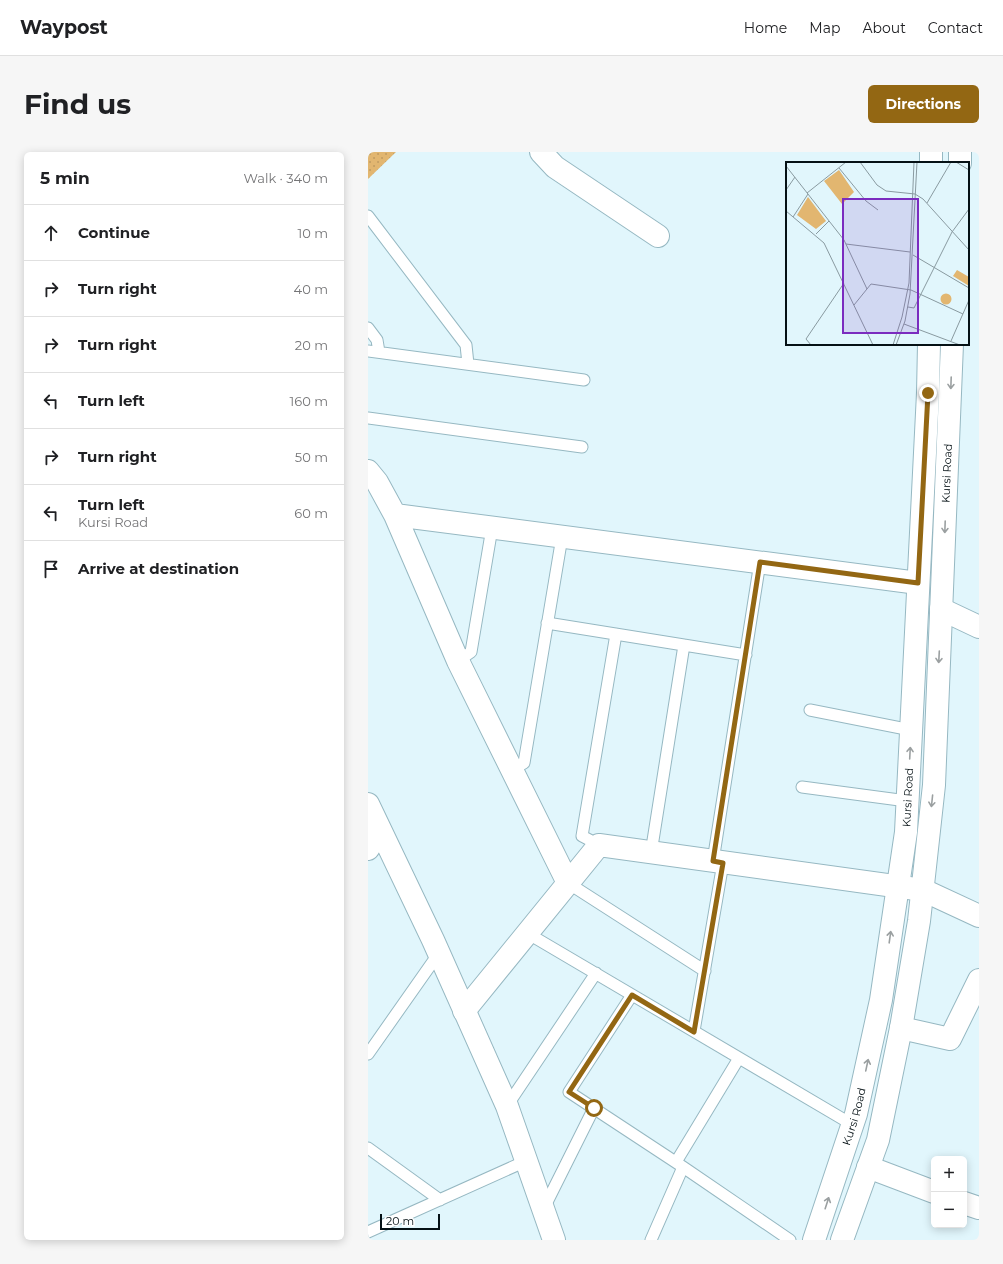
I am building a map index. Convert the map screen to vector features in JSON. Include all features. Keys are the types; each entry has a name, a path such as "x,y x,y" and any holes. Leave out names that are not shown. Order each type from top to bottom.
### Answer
{"street":[{"path":"541,152 555,167 658,236"},
{"name":"Kursi Road","path":"814,1240 856,1114 881,1000 906,832 928,393 929,345"},
{"name":"Kursi Road","path":"842,1240 878,1140 901,1028 923,890 934,785 952,345"},
{"path":"368,471 377,482 395,515 458,661 568,883"},
{"path":"395,515 918,583"},
{"path":"941,609 979,627"},
{"path":"368,804 439,953 507,1106 554,1240"},
{"path":"368,849 380,830"},
{"path":"464,1011 599,845 923,890 979,916"},
{"path":"901,1028 950,1039 979,980"},
{"path":"868,1167 931,1191"},
{"path":"967,1204 979,1208"}],"lane":[{"path":"368,216 466,345 468,364"},
{"path":"368,328 377,340 373,352 584,380"},
{"path":"368,418 582,447"},
{"path":"458,661 471,652 492,528"},
{"path":"512,770 524,763 562,537"},
{"path":"694,1032 705,971 718,862 760,562"},
{"path":"547,623 746,655"},
{"path":"599,845 582,836 616,634"},
{"path":"651,853 684,645"},
{"path":"810,710 911,730"},
{"path":"802,787 907,801"},
{"path":"568,883 705,971"},
{"path":"528,933 853,1125"},
{"path":"368,1054 439,953"},
{"path":"507,1106 596,973"},
{"path":"632,995 569,1092 790,1240"},
{"path":"650,1240 680,1165 739,1058"},
{"path":"543,1210 594,1108"},
{"path":"368,1148 440,1200"},
{"path":"368,1232 526,1161"}],"shaded area":[{"path":"368,152 396,152 368,179"}],"route":[{"path":"594,1108 569,1092 632,995 694,1032 723,863 713,861 760,562 918,583 928,393"}]}
